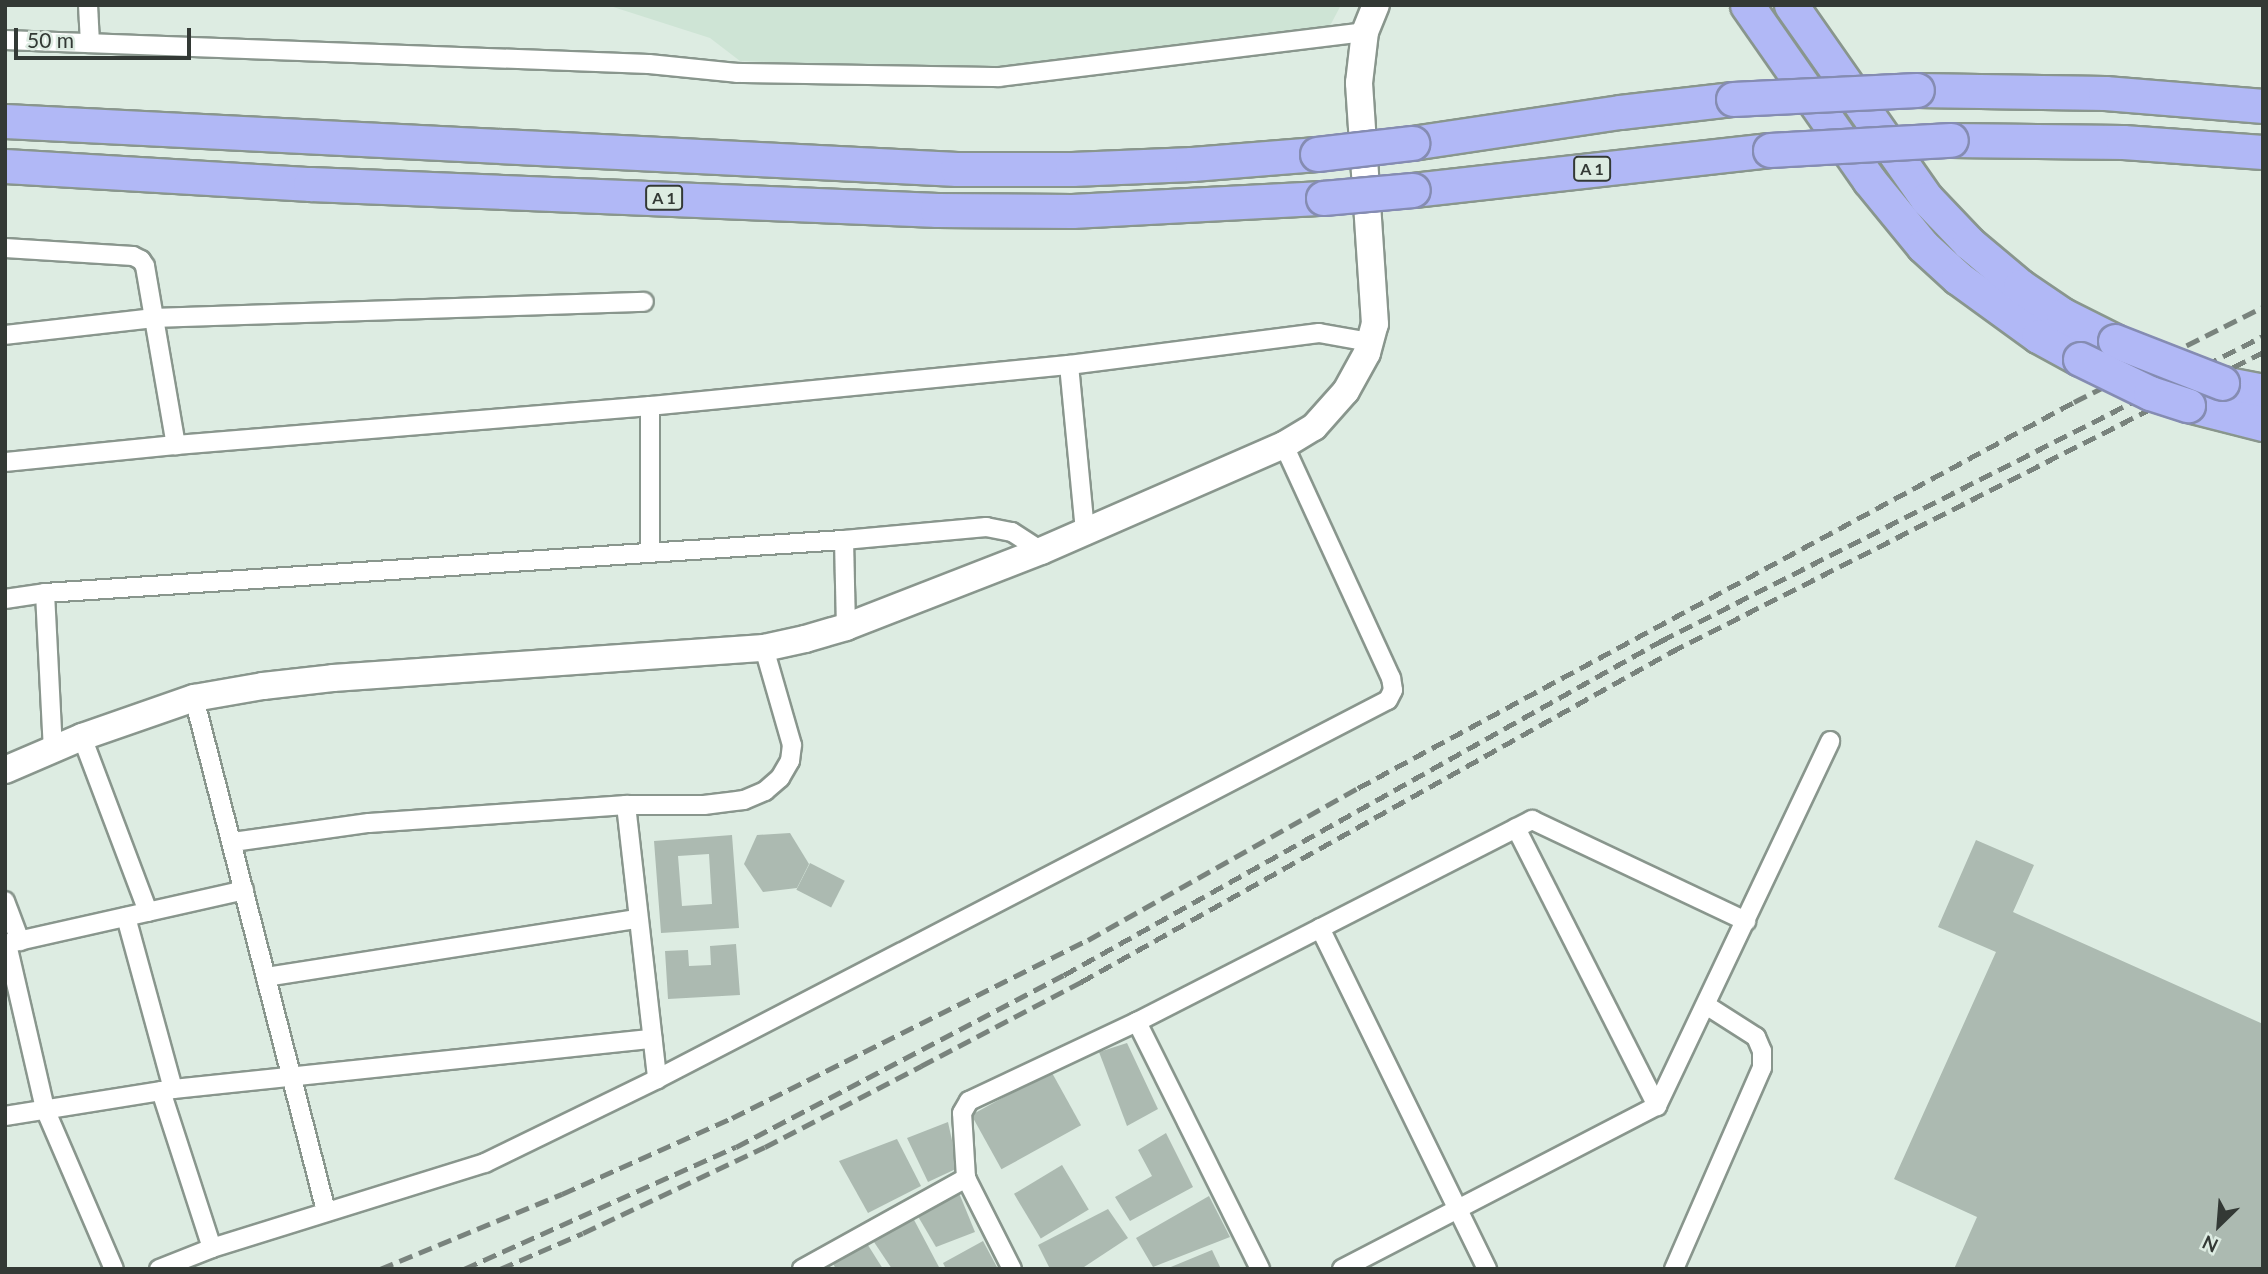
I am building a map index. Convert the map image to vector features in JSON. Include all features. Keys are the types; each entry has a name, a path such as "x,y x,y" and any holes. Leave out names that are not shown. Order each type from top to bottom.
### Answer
{"highway":[{"path":"1746,5 1869,180 1923,246 1958,278 2038,336 2150,393 2263,424"},
{"path":"1791,5 1927,198 1969,243 2020,286 2063,315 2115,341 2222,383 2263,391"},
{"path":"5,121 957,169 1072,169 1192,164 1412,144 1620,112 1732,99 1917,90 2105,93 2263,106"},
{"name":"A 1","path":"5,166 310,184 937,210 1072,211 1323,198 1770,150 1951,140 2123,142 2263,152"}],"street":[{"path":"88,5 90,43"},
{"path":"5,770 82,737 194,698 333,678 764,648 846,627 1041,551 1284,445 1314,427 1331,411 1346,391 1370,342 1375,324 1359,83 1364,32 1376,5"},
{"path":"5,40 649,64 737,74 999,77 1364,32"},
{"path":"5,248 133,256 145,266 176,444"},
{"path":"5,335 154,318 644,302"},
{"path":"5,463 176,444 650,407 1069,365 1319,333 1370,342"},
{"path":"1069,365 1085,532"},
{"path":"650,407 650,553"},
{"path":"159,1269 212,1248 485,1163 657,1079 1388,700 1393,690 1391,678 1284,445"},
{"path":"5,599 44,593 844,540 986,527 1012,532 1041,551"},
{"path":"844,540 846,627"},
{"path":"44,593 53,750"},
{"path":"233,842 369,823 626,805 704,805 744,800 765,791 779,778 790,761 792,745 764,648"},
{"path":"194,698 326,1211"},
{"path":"82,737 148,912"},
{"path":"1342,1269 1657,1106 1830,741"},
{"path":"626,805 657,1079"},
{"path":"1012,1269 966,1178 962,1113 969,1101 1137,1022 1532,820 1746,921"},
{"path":"1516,828 1657,1106"},
{"path":"11,943 244,890"},
{"path":"5,901 45,1109 114,1269"},
{"path":"126,917 167,1090 212,1248"},
{"path":"266,977 638,919"},
{"path":"1320,928 1488,1269"},
{"path":"1674,1269 1762,1068 1762,1051 1756,1037 1706,1005"},
{"path":"1137,1022 1259,1269"},
{"path":"5,1116 167,1090 292,1079 652,1039"},
{"path":"802,1269 966,1178"}],"shaded area":[{"path":"607,5 1341,5 1323,39 1090,74 740,61 710,38"}],"building":[{"path":"790,833 809,864 797,888 763,892 744,864 757,835"},
{"path":"732,835 739,928 661,933 654,841","holes":["709,854 712,904 682,906 678,856"]},
{"path":"1976,840 2034,865 2013,912 2263,1024 2263,1269 1954,1269 1977,1217 1894,1179 1996,952 1938,927"},
{"path":"810,863 845,881 831,907 796,890"},
{"path":"736,944 740,995 668,999 665,951 688,950 689,966 711,965 710,946"},
{"path":"1127,1043 1158,1109 1127,1126 1099,1052"},
{"path":"1051,1071 1081,1125 1001,1169 971,1115"},
{"path":"948,1122 958,1168 928,1182 907,1138"},
{"path":"1166,1133 1193,1187 1130,1221 1115,1197 1152,1176 1138,1150"},
{"path":"897,1139 921,1186 868,1213 839,1161"},
{"path":"1062,1165 1089,1210 1041,1238 1014,1194"},
{"path":"959,1193 975,1232 936,1247 916,1213"},
{"path":"1209,1196 1230,1237 1153,1267 1136,1238"},
{"path":"1108,1209 1128,1238 1081,1269 1050,1269 1038,1245"},
{"path":"912,1216 940,1269 892,1269 872,1239"},
{"path":"983,1241 998,1269 946,1269 943,1263"},
{"path":"866,1242 883,1269 836,1269 832,1262"},
{"path":"1212,1250 1221,1269 1166,1269"}],"railway":[{"path":"380,1269 562,1194 732,1118 1088,940 1358,788 2074,402 2263,307"},
{"path":"464,1269 736,1147 1064,975 1661,641 2263,336"},
{"path":"500,1269 765,1147 921,1066 1081,982 1671,652 2263,352"}]}
